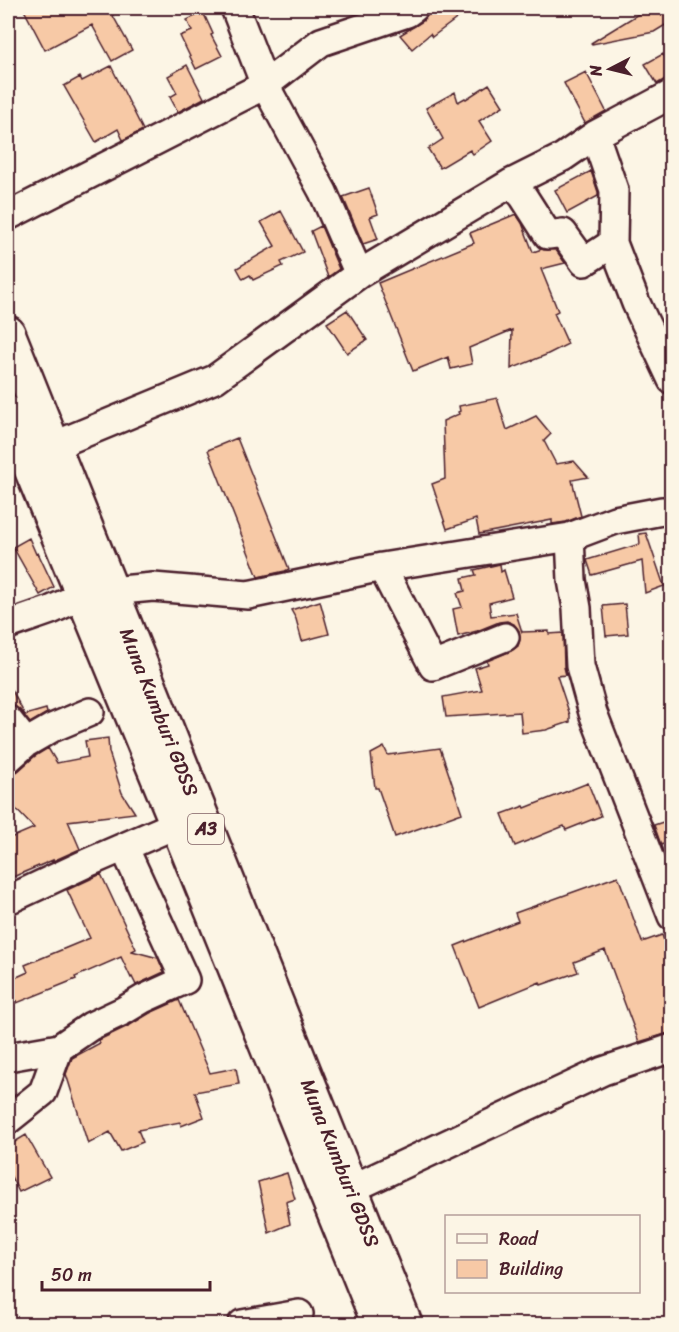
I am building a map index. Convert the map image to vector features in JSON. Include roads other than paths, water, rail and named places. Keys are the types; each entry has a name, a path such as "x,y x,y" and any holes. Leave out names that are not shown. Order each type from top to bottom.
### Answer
{"highway":[{"name":"Muna Kumburi GDSS","path":"8,333 53,446 97,594 177,824 379,1324"},
{"name":"Muna Kumburi GDSS","path":"8,413 97,594 351,1189 405,1324"}],"street":[{"path":"235,8 265,85 323,192 359,274"},
{"path":"8,216 265,85 321,42 407,13 414,8"},
{"path":"53,446 215,379 359,274 510,183 562,157 595,135 672,94"},
{"path":"595,135 614,190 613,243 636,303 672,380"},
{"path":"510,183 523,196 548,235 563,233 584,262 613,243"},
{"path":"8,625 97,594 153,587 248,595 382,567 570,537 615,520 662,511 672,512"},
{"path":"570,537 580,666 594,713 631,814 672,915"},
{"path":"382,567 433,666 505,637"},
{"path":"8,720 17,751 52,728 90,712"},
{"path":"8,900 87,862 177,824"},
{"path":"8,1057 59,1048 91,1026 185,980 124,847"},
{"path":"8,1120 43,1092 59,1048"},
{"path":"351,1189 603,1071 672,1048"},
{"path":"242,1324 299,1314"}]}
